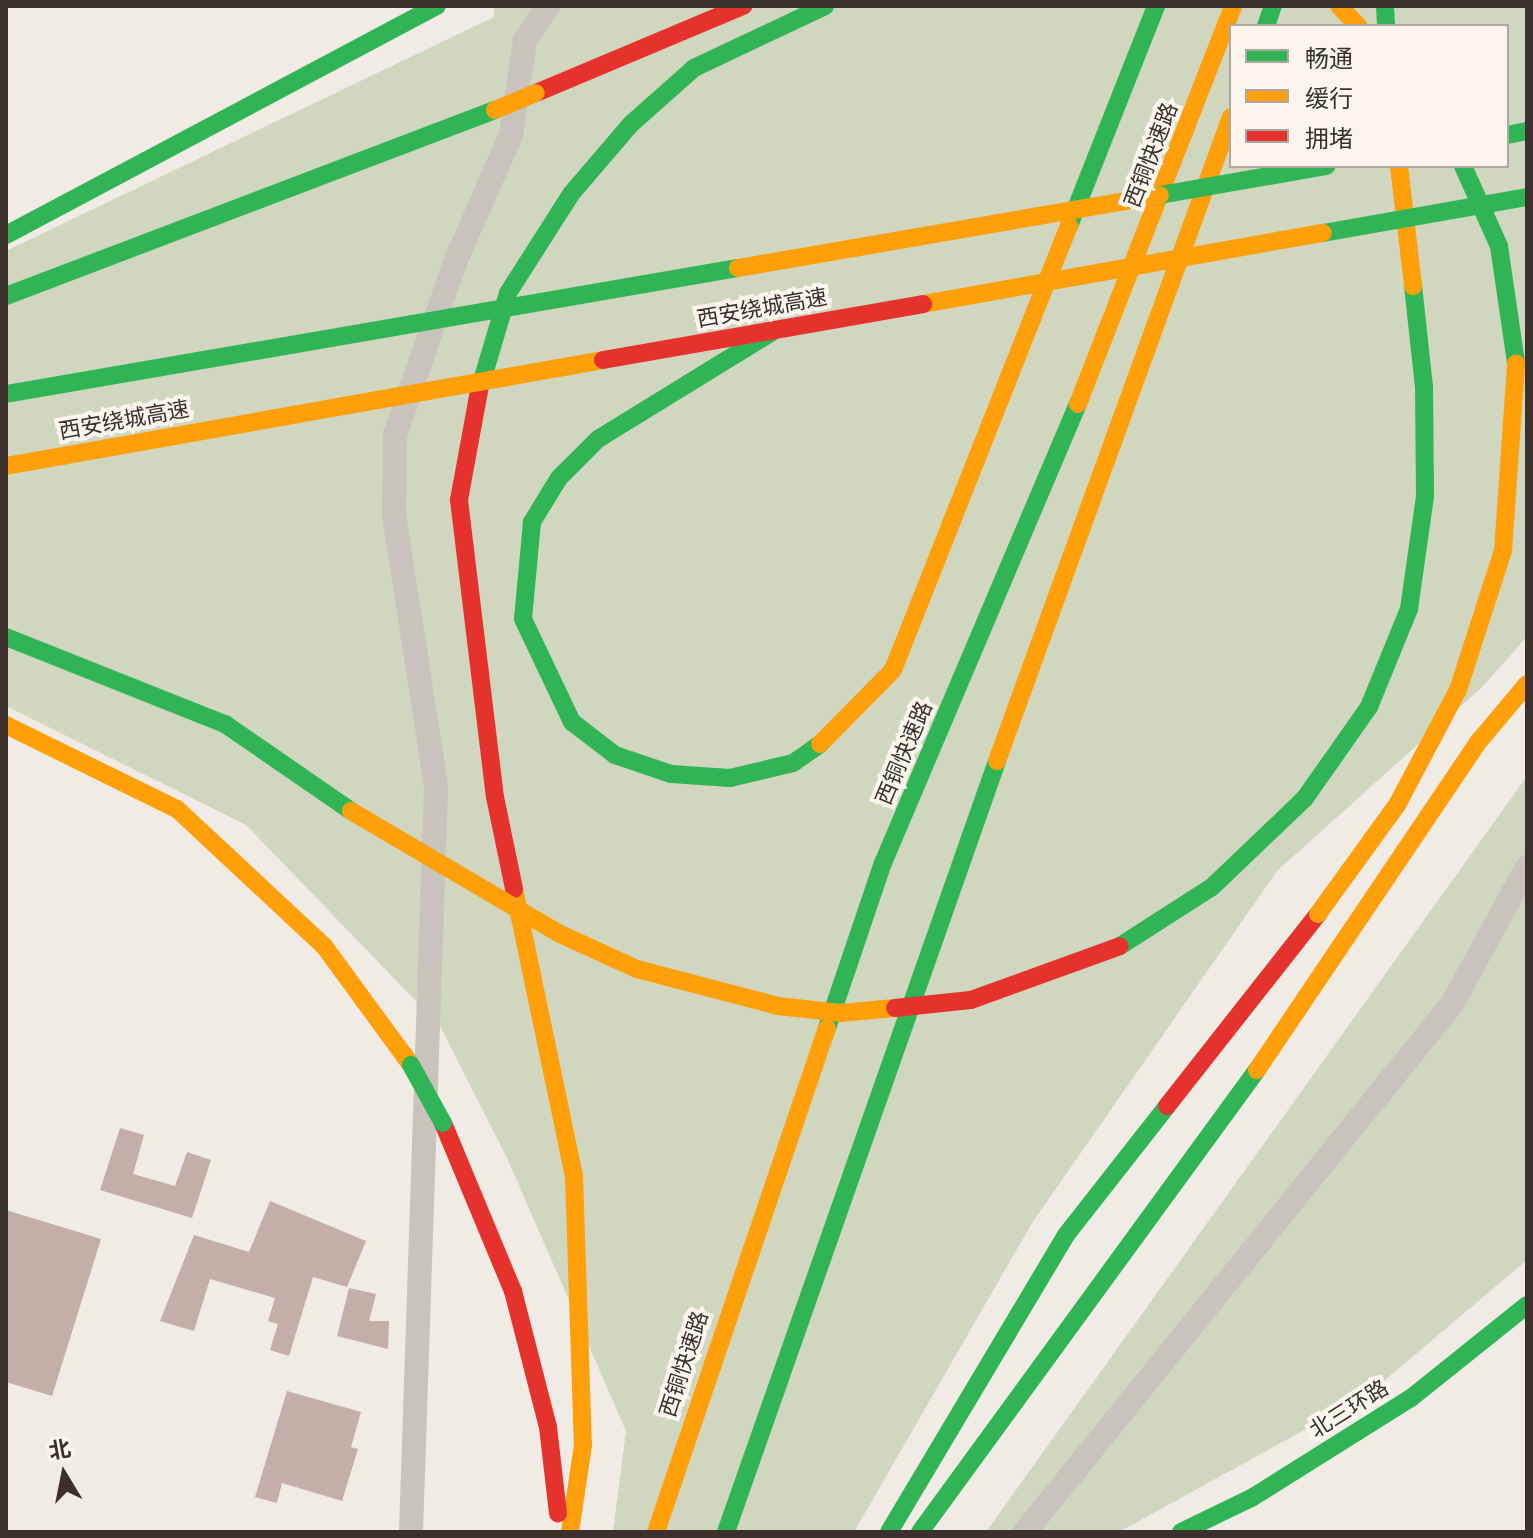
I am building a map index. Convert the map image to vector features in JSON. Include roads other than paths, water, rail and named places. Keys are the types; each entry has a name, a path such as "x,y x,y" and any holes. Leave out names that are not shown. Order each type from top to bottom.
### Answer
{"highway":[{"path":"6,235 437,6"},
{"path":"6,296 495,110 743,6"},
{"path":"570,1532 583,1445 574,1176 495,797 459,500 472,415 508,293 571,194 611,147 694,68 825,6"},
{"path":"774,331 598,439 559,478 532,522 523,574 523,619 543,672 572,722 615,755 671,774 730,778 793,763 839,730 893,670 941,562 1156,6"},
{"name":"西铜快速路","path":"656,1532 883,863 1108,334 1233,6"},
{"path":"1339,6 1356,24"},
{"path":"726,1532 1140,355 1229,122"},
{"name":"西安绕城高速","path":"6,394 1314,168"},
{"path":"6,637 225,724 351,811 597,951 703,990 778,1006 840,1013 971,1000 1120,946 1212,887 1305,798 1369,707 1409,609 1425,497 1424,387 1399,168"},
{"path":"889,1532 1066,1235 1318,914 1397,805 1458,690 1503,551 1515,443 1516,334 1499,246 1464,168"},
{"name":"西安绕城高速","path":"6,466 1527,197"},
{"path":"920,1532 1268,1055 1480,740 1527,684"},
{"path":"6,725 177,809 324,946 411,1065 443,1123 513,1291 548,1427 561,1532"},
{"name":"北三环路","path":"1181,1532 1253,1497 1411,1398 1527,1305"}],"street":[{"path":"411,1532 436,786 394,514 395,435 456,260 511,135 525,40 548,6"},
{"path":"1025,1532 1452,1004 1527,867"}]}
